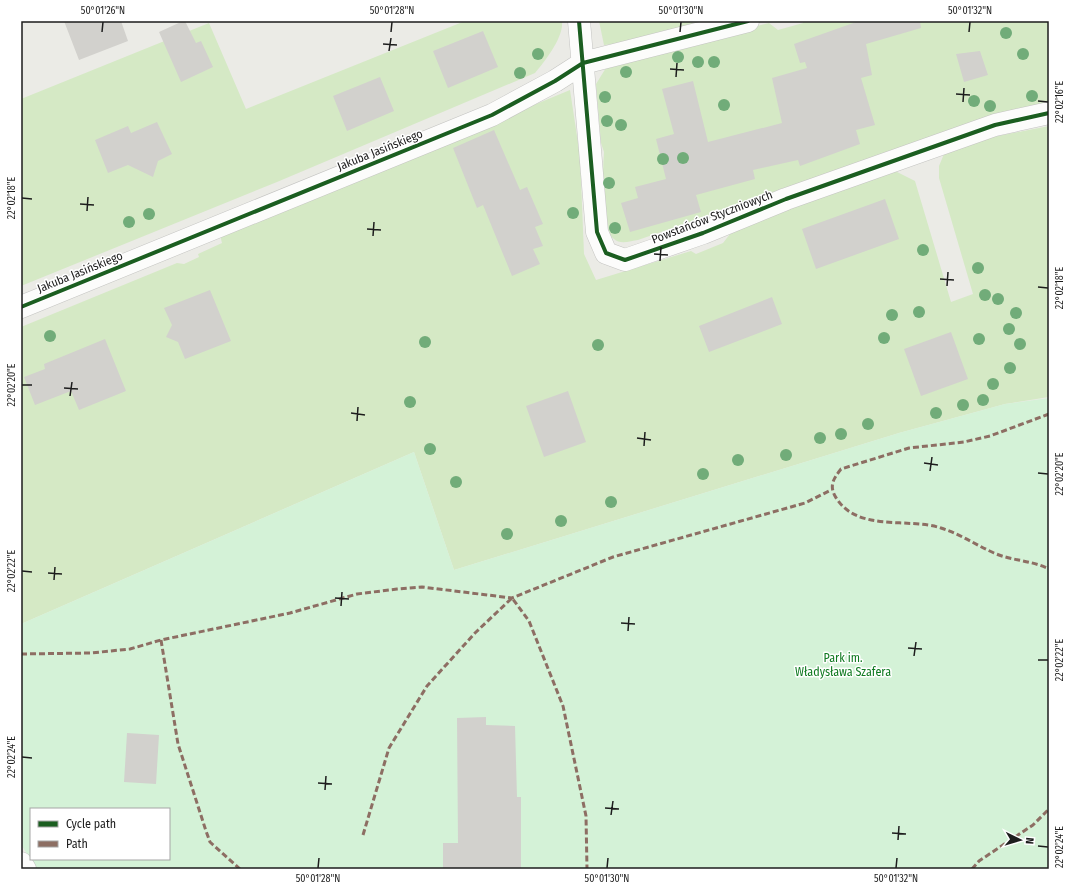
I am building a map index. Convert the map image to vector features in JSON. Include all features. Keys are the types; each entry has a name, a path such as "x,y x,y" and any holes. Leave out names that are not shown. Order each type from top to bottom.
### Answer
{"street":[{"name":"Powstańców Styczniowych","path":"579,21 598,237 606,253 625,260 703,233 786,199 995,125 1049,113"},
{"name":"Jakuba Jasińskiego","path":"21,307 492,115 554,81 583,63 748,21"},
{"path":"21,863 25,869"}],"green space":[{"path":"465,21 562,21 562,27 553,48 535,73 277,182 21,286 21,99 209,23 246,109"},
{"path":"599,21 706,21 615,44 604,45"},
{"path":"803,21 1049,21 1049,106 985,119 638,240 629,242 616,241 609,233 604,211 604,152 601,143 596,84 609,63 769,23 778,30 803,23"},
{"path":"570,90 580,156 584,254 596,280 691,251 696,254 723,243 730,234 819,194 895,171 915,181 951,302 973,294 939,178 939,166 944,154 993,137 1049,126 1049,397 1005,404 899,433 454,570 414,452 21,624 21,327 177,263 184,264 199,257 198,254 222,243 220,235"},
{"name":"Park im. Władysława Szafera","path":"1049,398 1049,869 36,869 31,860 170,860 170,808 30,808 30,859 21,844 21,624 414,452 454,570 899,433 1005,404"}],"building":[{"path":"64,21 121,21 128,41 79,60"},
{"path":"185,21 196,43 201,41 213,67 181,82 159,32"},
{"path":"859,21 920,21 921,28 866,44 872,75 861,78 875,125 856,130 860,144 800,166 798,160 753,170 755,179 696,195 701,212 630,232 621,203 638,198 635,187 666,179 656,139 674,134 662,89 693,81 708,142 782,123 772,78 807,68 805,62 800,63 794,44"},
{"path":"483,31 498,67 448,88 433,51"},
{"path":"980,51 988,75 964,82 956,54"},
{"path":"380,77 394,111 347,131 333,96"},
{"path":"157,122 172,154 158,161 153,177 128,165 108,173 95,140 128,126 131,133"},
{"path":"494,130 520,190 527,187 543,224 535,227 543,246 533,249 540,264 512,276 483,205 477,208 453,148"},
{"path":"885,199 899,239 816,269 802,229"},
{"path":"210,290 231,341 185,359 178,342 166,337 172,325 164,308"},
{"path":"772,297 782,324 709,352 699,326"},
{"path":"951,332 968,379 921,396 904,349"},
{"path":"105,339 126,391 79,410 71,391 35,405 24,377 45,369 44,364"},
{"path":"568,391 586,442 544,457 526,406"},
{"path":"486,717 486,725 515,726 517,797 521,797 521,869 443,869 443,843 458,843 457,718"},
{"path":"127,733 159,735 156,784 124,782"}],"marked path":[{"path":"1049,414 990,436 964,442 909,448 841,469 832,485 835,496 844,508 856,515 883,522 928,525 941,528 955,533 1001,556 1049,569"},
{"path":"21,654 91,653 130,649 161,640 290,613 357,594 397,589 422,587 512,598 613,557 805,503 831,490"},
{"path":"363,835 389,748 427,686 475,633 512,598 529,621 563,706 586,816 587,869"},
{"path":"161,640 178,744 206,831 210,842 240,869"},
{"path":"972,869 979,861 1033,825 1049,809"}],"cycle path":[{"path":"579,21 597,232 606,253 625,260 703,233 786,199 995,125 1049,113"},
{"path":"21,307 492,115 555,81 583,63 748,21"}]}
